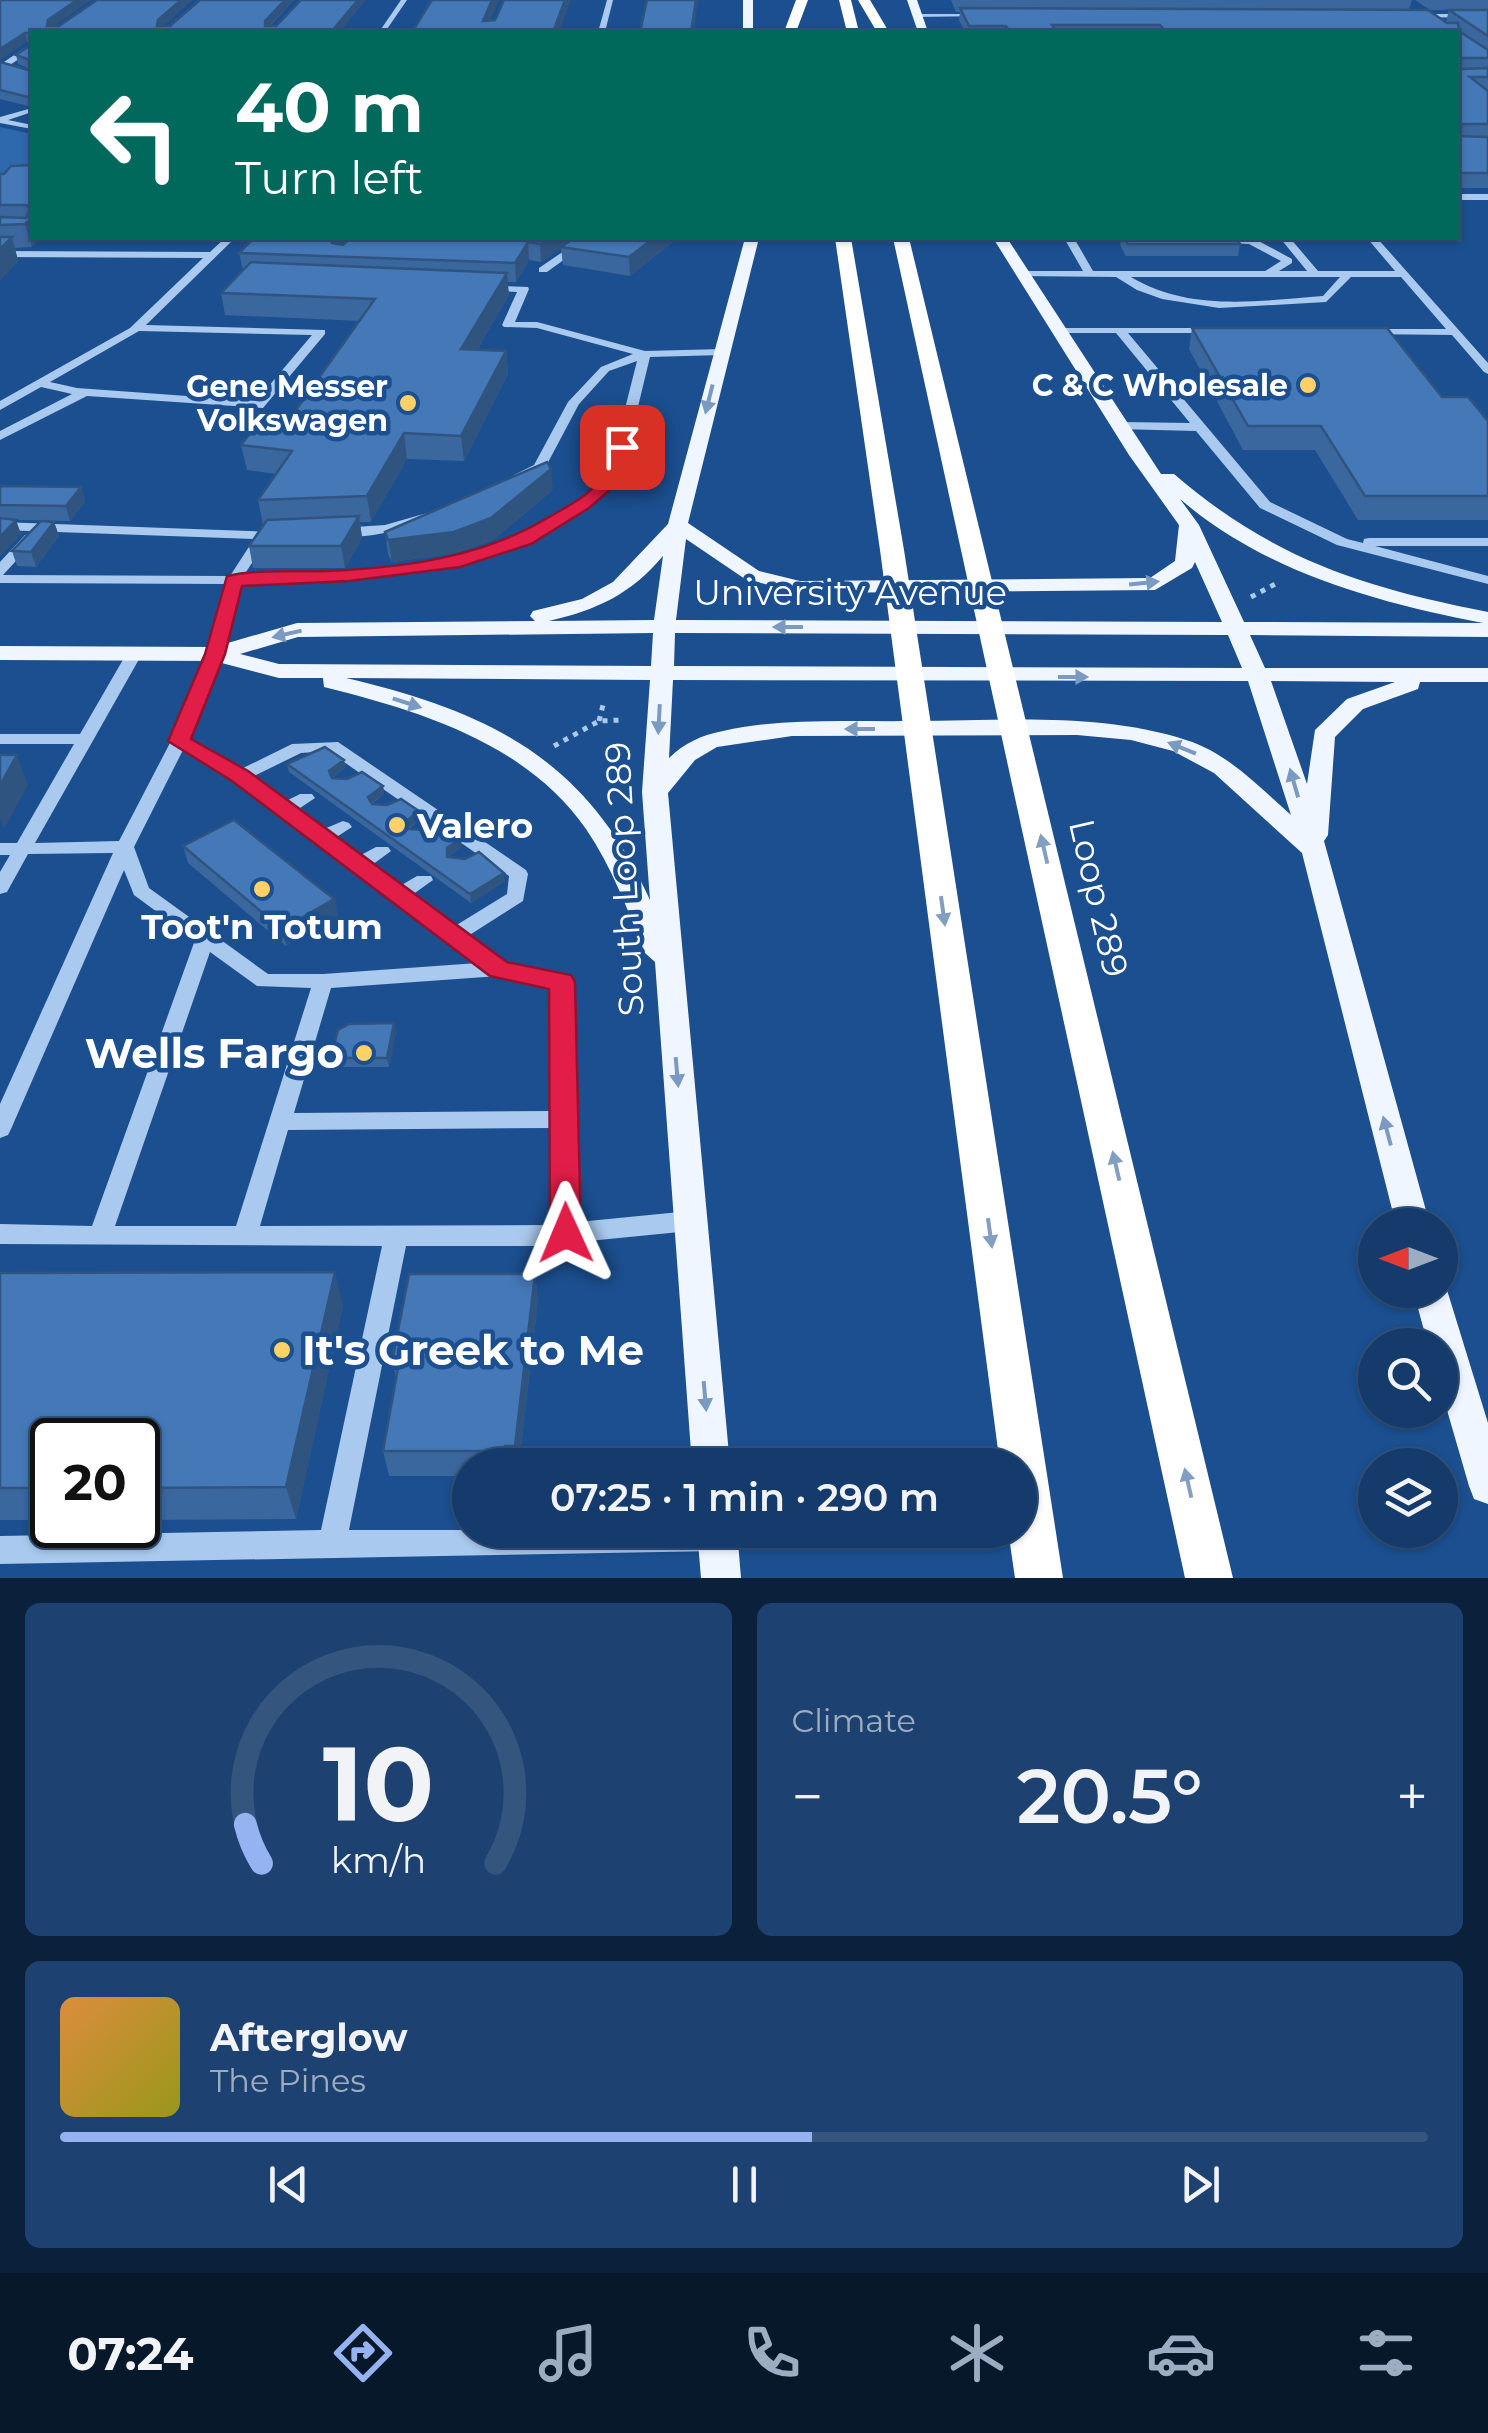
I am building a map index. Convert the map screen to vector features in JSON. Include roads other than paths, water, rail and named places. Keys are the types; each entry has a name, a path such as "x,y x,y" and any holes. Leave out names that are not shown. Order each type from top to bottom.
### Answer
{"highway":[{"path":"791,30 802,0"},
{"path":"802,0 808,30"},
{"path":"845,0 852,30"},
{"path":"864,0 882,30"},
{"path":"842,240 892,550 1040,1578"},
{"name":"Loop 289","path":"902,240 1209,1578"}],"main road":[{"path":"748,0 748,30"},
{"path":"912,0 922,30"},
{"name":"South Loop 289","path":"710,1448 655,792 664,626 678,525 751,240"},
{"path":"1001,240 1138,454 1189,525 1258,677 1276,721 1314,850 1408,1208"},
{"path":"1138,454 1233,531 1278,554 1382,590 1488,618"},
{"path":"468,627 588,606 613,595 678,525 752,575 800,586 1029,586 1155,584 1185,564 1189,525"},
{"name":"University Avenue","path":"215,654 296,630 664,626 1488,630"},
{"name":"University Avenue","path":"0,653 215,654 278,670 661,675 1488,676"},
{"path":"278,670 423,708 486,735 546,770 587,812 622,867 669,975"},
{"path":"1314,850 1323,734 1335,719 1355,704 1397,687 1458,676"},
{"path":"655,792 688,753 718,740 750,734 830,729 1077,728 1132,733 1182,746 1223,768 1314,850"},
{"path":"1435,1308 1488,1486"},
{"path":"718,1548 721,1578"}],"street":[{"path":"383,30 404,0"},
{"path":"602,30 610,0"},
{"path":"1416,8 1439,24"},
{"path":"917,16 990,16"},
{"path":"1408,16 1488,16"},
{"path":"30,48 4,66 30,74"},
{"path":"0,120 30,111"},
{"path":"0,120 30,127"},
{"path":"1460,197 1488,197"},
{"path":"0,406 136,328 228,240"},
{"path":"543,270 586,240"},
{"path":"1070,240 1089,273"},
{"path":"1242,240 1277,252 1288,261 1267,274"},
{"path":"1287,240 1315,274"},
{"path":"1374,240 1488,370"},
{"path":"1232,274 1277,252"},
{"path":"0,254 212,255"},
{"path":"1021,274 1404,274"},
{"path":"1118,274 1139,290 1172,301 1217,304 1326,298 1348,274"},
{"path":"468,287 524,288 508,324 537,325 645,354 722,352"},
{"path":"42,384 87,392 259,405 321,332 136,328"},
{"path":"1057,330 1238,330"},
{"path":"1119,330 1265,506 1342,542 1488,580"},
{"path":"1356,332 1455,332"},
{"path":"510,483 539,467 574,402 605,369 645,354"},
{"path":"0,579 234,580 349,576 460,561 524,540 583,505 614,478 645,354"},
{"path":"0,436 87,392"},
{"path":"0,394 22,395"},
{"path":"1122,426 1200,426"},
{"path":"318,534 386,529 451,511"},
{"path":"0,526 282,535"},
{"path":"0,571 40,528"},
{"path":"0,1130 124,847 179,741 215,654 234,580 264,535"},
{"path":"1342,542 1488,542"},
{"path":"0,888 134,654"},
{"path":"0,739 86,739"},
{"path":"179,741 240,776 499,969"},
{"path":"240,776 298,748 332,746 519,874 516,898 453,936"},
{"path":"343,780 366,768"},
{"path":"382,806 404,794"},
{"path":"283,810 306,798"},
{"path":"418,831 440,819"},
{"path":"322,838 343,827"},
{"path":"0,849 124,847"},
{"path":"124,847 141,891 264,980 323,981 499,969 562,982 566,1233"},
{"path":"459,860 481,848"},
{"path":"357,865 382,851"},
{"path":"398,895 424,880"},
{"path":"100,1236 205,939"},
{"path":"244,1236 323,981"},
{"path":"280,1122 564,1120"},
{"path":"0,1234 566,1233 690,1221"},
{"path":"332,1546 396,1236"},
{"path":"0,1550 452,1542"}],"place":[{"name":"C & C Wholesale","path":"1308,385"},
{"name":"Gene Messer Volkswagen","path":"408,403"},
{"name":"Valero","path":"397,825"},
{"name":"Toot'n Totum","path":"262,889"},
{"name":"Wells Fargo","path":"364,1053"},
{"name":"It's Greek to Me","path":"282,1350"}]}
